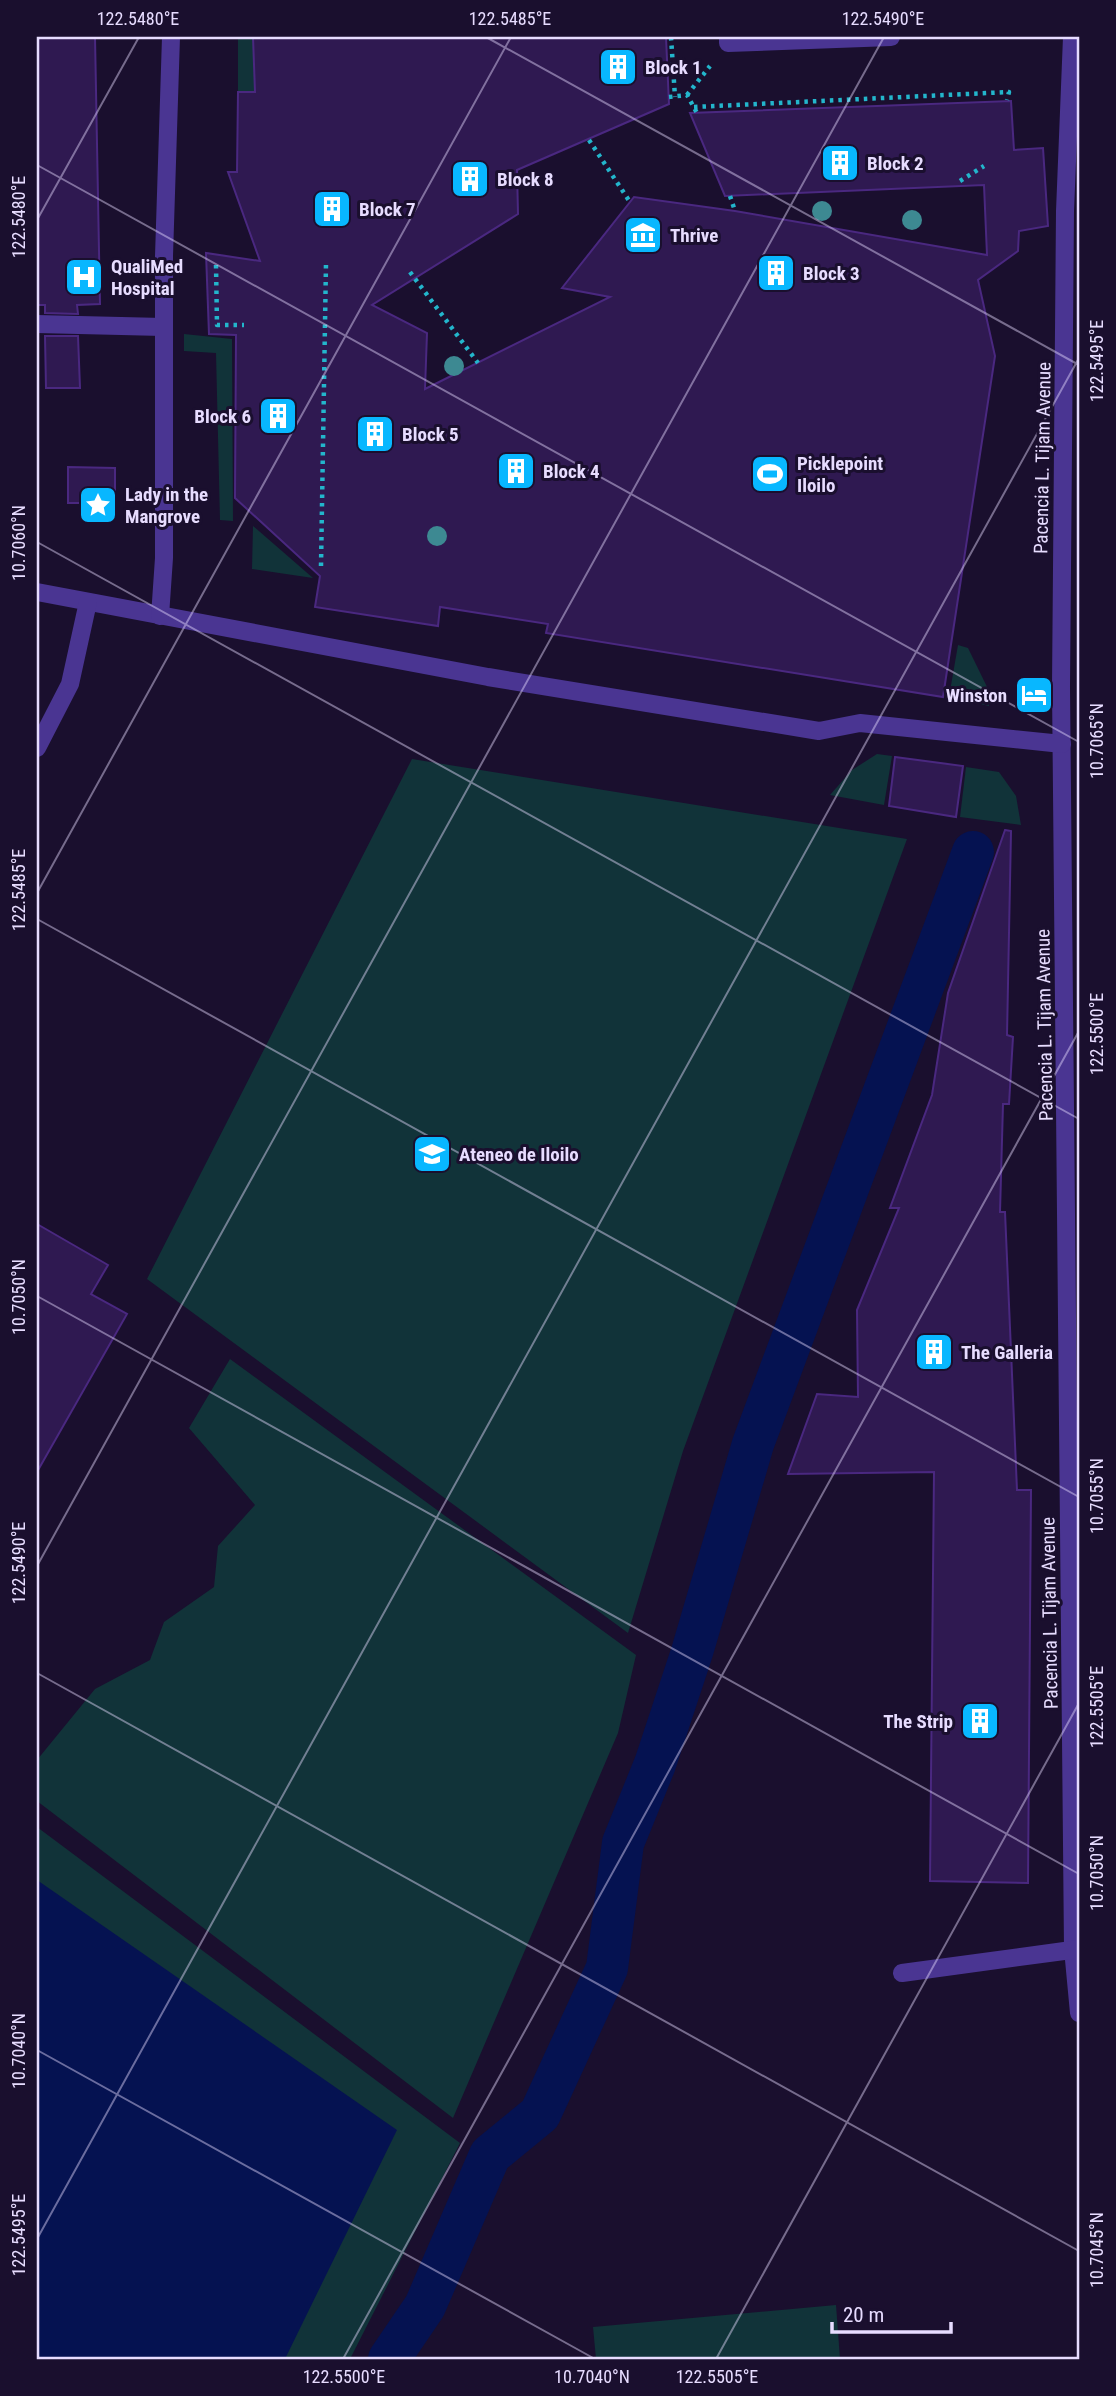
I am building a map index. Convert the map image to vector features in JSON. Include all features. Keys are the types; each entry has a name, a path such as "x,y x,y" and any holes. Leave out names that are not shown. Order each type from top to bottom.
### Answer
{"street":[{"path":"160,616 164,558 163,327 171,37"},
{"path":"728,37 728,43 891,37"},
{"name":"Pacencia L. Tijam Avenue","path":"1072,37 1065,211 1062,744 1076,1949 1079,2013"},
{"path":"37,324 163,327"},
{"path":"37,592 488,677 819,731 874,723 1062,744"},
{"path":"37,748 70,684 88,602"},
{"path":"902,1973 1076,1949"}],"path":[{"path":"671,37 672,97 687,95 694,85"},
{"path":"687,95 695,110 1009,92 1007,100"},
{"path":"589,140 630,202"},
{"path":"960,181 984,166"},
{"path":"730,196 735,211"},
{"path":"321,566 326,263"},
{"path":"216,265 217,325 244,325"},
{"path":"410,272 478,363"}],"green space":[{"path":"238,37 253,37 254,74 267,92 238,92"},
{"path":"184,334 232,339 233,521 220,520 216,353 184,351"},
{"path":"253,526 313,578 252,569"},
{"path":"958,645 968,648 990,693 989,706 949,697"},
{"path":"877,754 892,756 884,805 830,795 852,770"},
{"path":"412,759 907,839 683,1451 628,1633 147,1279"},
{"path":"966,767 999,772 1016,796 1021,825 960,817"},
{"path":"230,1359 636,1655 618,1733 453,2118 37,1801 37,1760 95,1689 150,1660 164,1622 214,1587 218,1546 255,1505 189,1428"},
{"path":"37,1827 460,2143 350,2359 37,2359"},
{"path":"836,2305 840,2359 596,2359 593,2327"}],"shaded area":[{"path":"37,1880 397,2130 285,2359 37,2359"}],"building":[{"path":"37,37 95,37 100,304 77,305 78,314 45,313 45,305 37,305"},
{"path":"253,37 666,37 669,104 517,170 518,214 372,305 427,333 425,389 610,297 562,288 634,197 735,211 987,255 984,185 725,196 690,113 1011,101 1014,150 1043,148 1048,226 1019,231 1018,251 978,280 995,356 943,697 546,633 548,624 440,607 438,626 315,607 320,576 235,498 236,335 209,334 206,253 260,261 228,172 237,172 238,92 255,92"},
{"path":"45,336 78,336 80,388 46,388"},
{"path":"68,467 115,468 115,503 68,503"},
{"path":"895,757 963,766 956,817 889,806"},
{"path":"1005,830 1011,831 1007,1035 1013,1037 1009,1104 1003,1104 1000,1212 1005,1212 1017,1490 1031,1490 1028,1883 930,1881 934,1472 788,1474 817,1394 858,1397 857,1310 899,1208 890,1208 932,1095 948,993"},
{"path":"37,1224 108,1265 91,1294 127,1314 37,1472"}],"waterway":[{"path":"389,2359 425,2306 490,2155 540,2114 607,1968 623,1843 655,1764 692,1652 753,1444 973,852"}],"place":[{"name":"Block 1","path":"618,67"},
{"name":"Block 2","path":"840,163"},
{"name":"Block 8","path":"470,179"},
{"name":"Block 7","path":"332,209"},
{"name":"Thrive","path":"643,235"},
{"name":"Block 3","path":"776,273"},
{"name":"QualiMed Hospital","path":"84,277"},
{"name":"Block 6","path":"278,416"},
{"name":"Block 5","path":"375,434"},
{"name":"Block 4","path":"516,471"},
{"name":"Picklepoint Iloilo","path":"770,474"},
{"name":"Lady in the Mangrove","path":"98,505"},
{"name":"Winston","path":"1034,695"},
{"name":"Ateneo de Iloilo","path":"432,1154"},
{"name":"The Galleria","path":"934,1352"},
{"name":"The Strip","path":"980,1721"}]}
